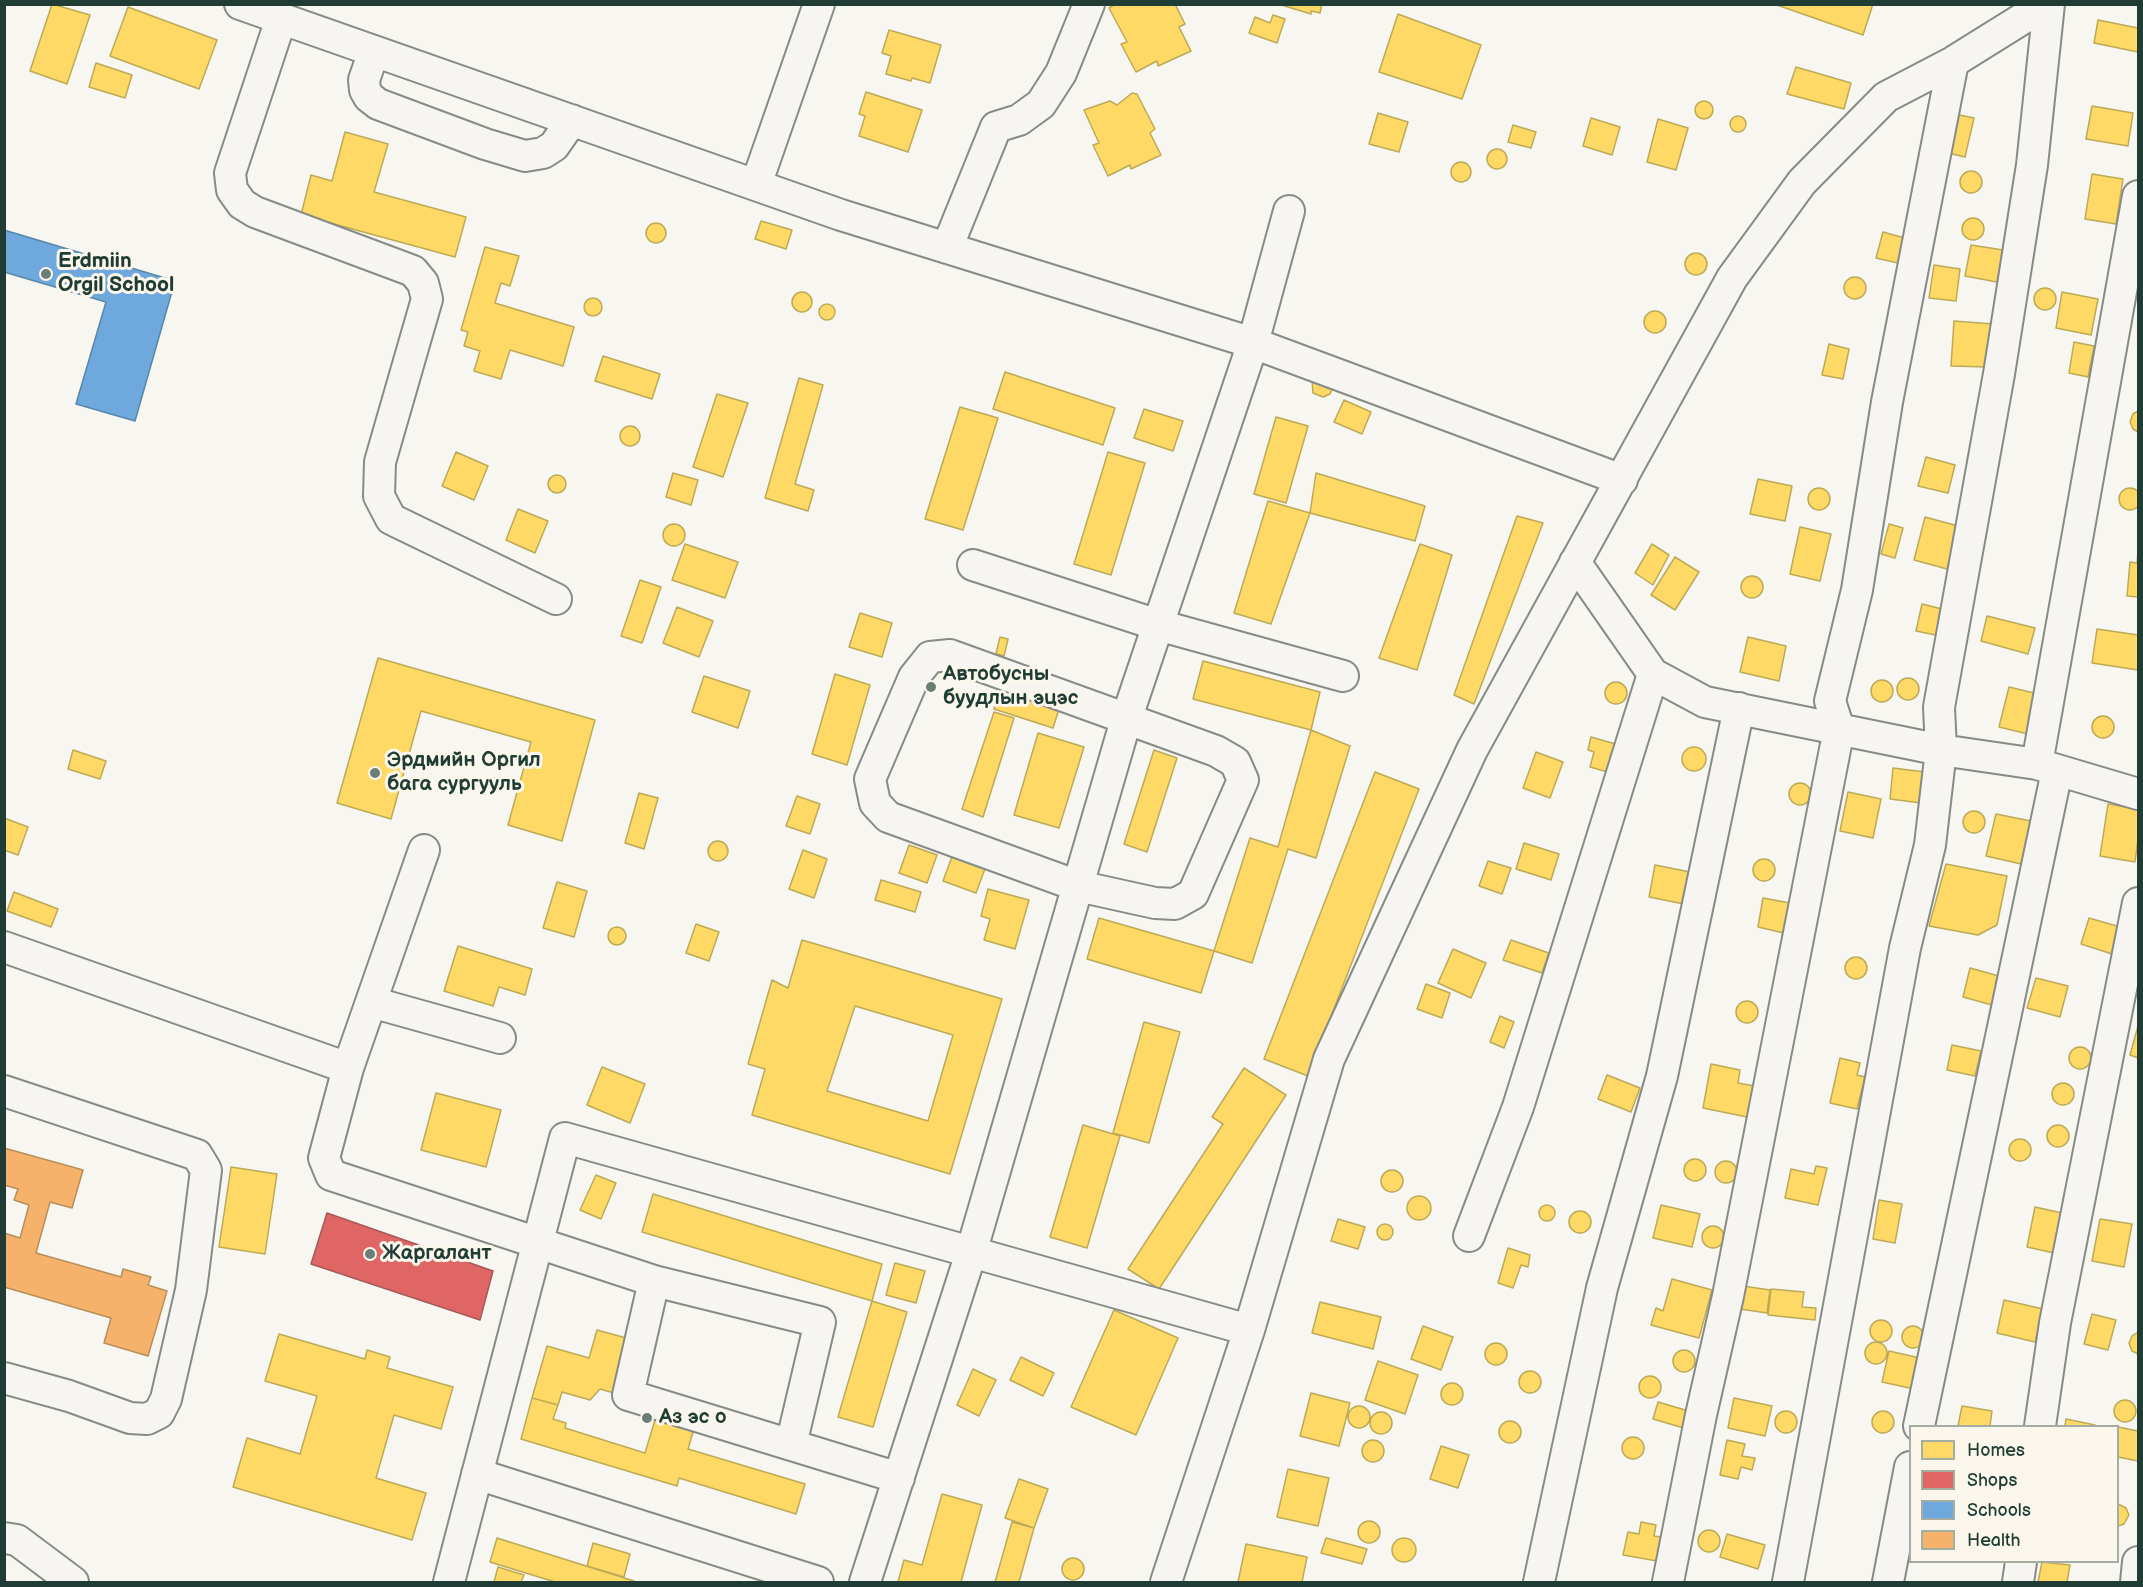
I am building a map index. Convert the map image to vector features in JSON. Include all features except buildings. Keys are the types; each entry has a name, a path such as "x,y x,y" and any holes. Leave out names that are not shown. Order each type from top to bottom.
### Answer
{"street":[{"path":"240,4 756,185 947,248 1253,343 1622,480"},
{"path":"756,185 819,4"},
{"path":"947,248 996,127 1019,120 1041,104 1061,74 1089,4"},
{"path":"1166,1582 1249,1330 1329,1059 1472,750 1732,278 1802,182 1886,97 1953,62 2047,4"},
{"path":"1788,1582 1905,948 1930,845 1941,750 1939,707 1997,386 2032,165 2047,4"},
{"path":"281,19 230,173 232,190 242,204 255,212 413,271 423,283 427,299 380,462 379,496 391,519 556,599"},
{"path":"374,51 364,80 365,90 369,97 378,104 485,144 525,156 543,153 555,146 572,120"},
{"path":"1668,1582 1701,1415 1730,1285 1839,729 1830,702 1857,590 1887,402 1953,62"},
{"path":"1919,1425 2047,767 2139,196"},
{"path":"865,1582 971,1253 1126,720 1253,343 1289,211"},
{"path":"1575,562 1653,674 1705,702 1941,750 2047,767 2139,794"},
{"path":"973,565 1158,625 1343,676"},
{"path":"950,655 1126,720 1216,751 1235,762 1242,780 1193,894 1175,904 1155,903 1078,886 888,817 875,802 870,779 914,677 930,657 950,655"},
{"path":"1469,1236 1518,1107 1653,674"},
{"path":"1539,1582 1602,1288 1662,1076 1739,708"},
{"path":"424,850 348,1068 324,1158 331,1175 538,1241 654,1281 820,1322 791,1445"},
{"path":"2040,1425 2055,1323 2139,903"},
{"path":"4,947 348,1068"},
{"path":"371,1002 500,1038"},
{"path":"4,1091 197,1155 206,1170 191,1290 166,1399 159,1413 147,1419 130,1418 69,1396 4,1378"},
{"path":"449,1582 565,1138 1249,1330"},
{"path":"654,1281 628,1395 899,1478"},
{"path":"477,1474 818,1582"},
{"path":"1888,1582 1909,1477"},
{"path":"4,1538 17,1540 73,1582"},
{"path":"2136,1582 2139,1562"},
{"path":"2018,1582 2021,1563"}],"place":[{"name":"Erdmiin Orgil School","path":"46,274"},
{"name":"Автобусны буудлын эцэс","path":"931,687"},
{"name":"Эрдмийн Оргил бага сургууль","path":"375,773"},
{"name":"Жаргалант","path":"370,1254"},
{"name":"Аз эс о","path":"647,1418"}]}
